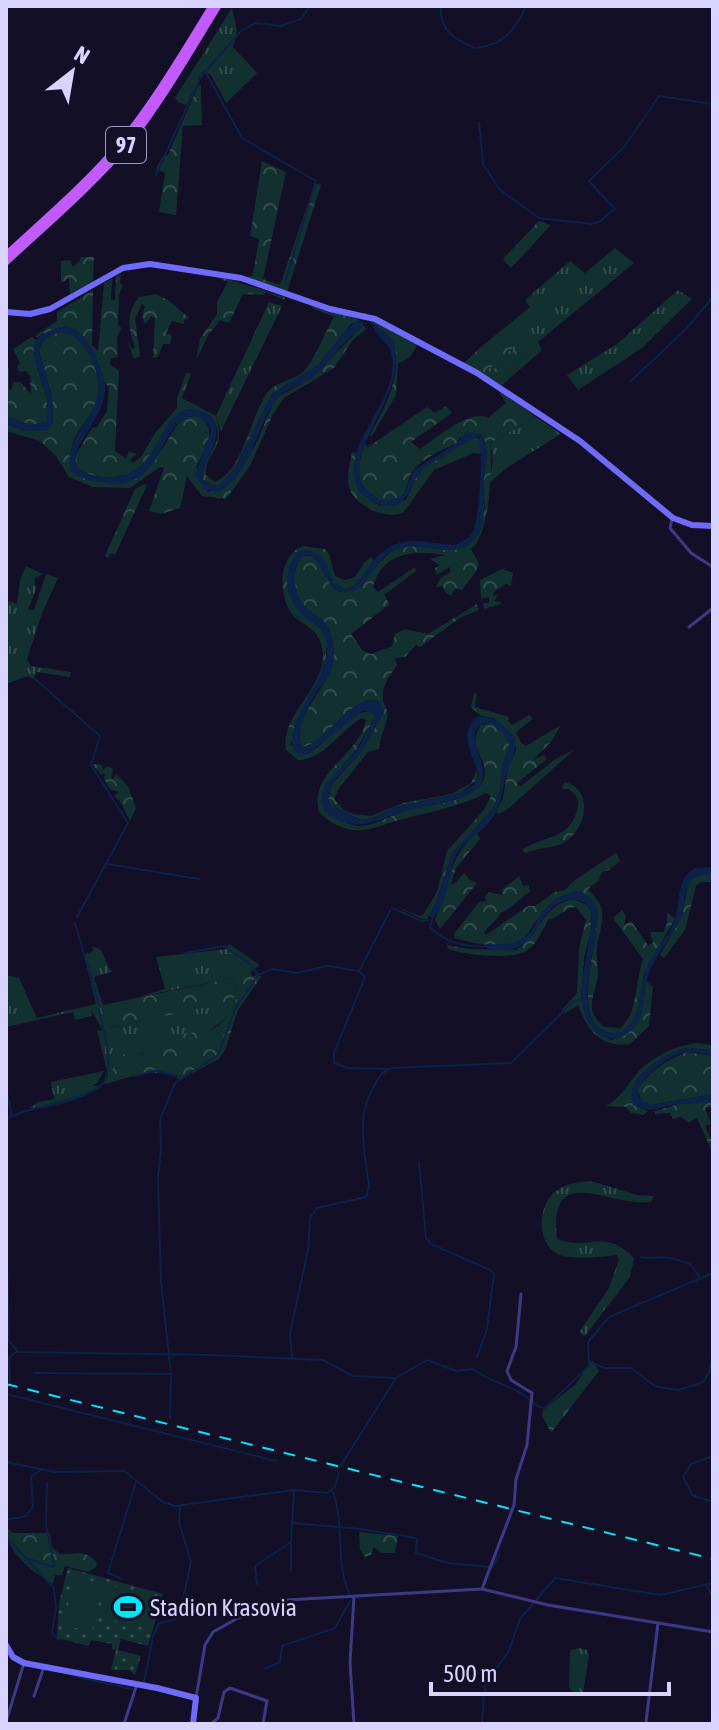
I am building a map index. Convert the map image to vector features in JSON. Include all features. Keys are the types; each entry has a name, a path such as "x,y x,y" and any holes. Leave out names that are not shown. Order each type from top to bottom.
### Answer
{"main road":[{"name":"97","path":"6,255 118,146 157,93 212,6"},
{"name":"97","path":"6,262 96,178 130,141 218,6"}],"street":[{"path":"6,312 30,314 50,309 129,266 150,264 241,278 330,309 375,319 477,373 580,441 673,518 692,525 713,526"},
{"path":"673,518 670,528 678,539 691,553 713,567"},
{"path":"689,627 713,608"},
{"path":"482,1589 512,1512 516,1479 527,1445 532,1393 511,1380 507,1371 516,1347 521,1294"},
{"path":"193,1724 205,1645 213,1632 286,1600 482,1589 533,1602 713,1632"},
{"path":"354,1596 350,1663 354,1724"},
{"path":"646,1722 658,1623"},
{"path":"6,1648 24,1663 196,1698"},
{"path":"6,1722 24,1663"},
{"path":"34,1696 44,1667"},
{"path":"124,1724 137,1684"},
{"path":"211,1724 218,1718 224,1692 230,1688 267,1701 263,1724"}],"green space":[{"path":"232,8 237,30 233,47 257,73 226,103 211,75 203,71 186,105 178,102 175,98"},
{"path":"201,85 202,125 183,126 176,215 159,212 165,173 156,169 162,157 168,155"},
{"path":"262,161 286,172 263,279 280,285 315,183 321,185 287,292 248,277 253,275 259,239 250,236"},
{"path":"539,221 551,225 511,268 503,259"},
{"path":"615,248 634,263 538,342 542,350 501,386 496,382 536,348 526,343 489,373 487,370 505,344 495,349 481,347 530,307 525,300 570,261 585,273"},
{"path":"81,257 94,257 93,281 70,294 69,278 61,283 61,261 71,260 72,267"},
{"path":"121,274 118,357 110,359 110,364 119,371 115,451 126,459 129,451 137,454 130,460 132,463 141,457 155,433 177,408 177,398 188,373 191,374 182,398 216,416 219,428 219,437 206,475 215,482 233,466 267,393 300,374 312,361 334,317 312,308 314,305 345,313 361,321 351,324 318,365 272,394 235,468 219,486 209,484 202,474 217,439 216,426 209,415 183,412 167,427 143,466 116,477 96,476 78,469 74,458 92,428 97,427 107,411 109,387 95,355 75,329 45,333 37,338 36,335 57,321 57,312 93,290 92,345 98,351 104,283 112,279 111,300 115,300 116,276"},
{"path":"221,277 285,297 284,300 266,292 264,295 243,294 229,323 220,320 208,335 196,361 200,339 217,314 217,302 228,282"},
{"path":"678,290 692,299 642,348 578,390 567,375 617,344"},
{"path":"156,294 189,318 184,320 184,324 172,321 166,333 172,335 170,344 163,344 158,357 153,358 155,318 152,316 145,324 142,317 145,306 142,304 135,318 140,356 134,359 127,340 132,349 135,347 130,327 132,309 139,297"},
{"path":"269,302 282,306 221,431 216,416"},
{"path":"372,321 418,344 410,357 398,364 396,395 372,436 369,436 391,391 396,361 393,346"},
{"path":"363,325 366,329 352,341 334,368 284,398 273,414 250,466 226,499 202,496 187,476 180,508 161,514 149,511 164,468 160,467 130,488 93,487 69,477 56,456 40,441 6,431 6,424 24,431 53,423 52,397 39,351 42,342 51,335 71,334 90,356 99,393 72,446 71,471 123,483 158,454 178,424 197,416 204,421 209,433 196,467 208,492 234,480 279,396 312,378"},
{"path":"32,337 36,340 35,360 48,412 46,422 30,425 6,416 6,368 9,368 9,390 13,382 20,382 31,394 30,376 26,371 19,372 17,366 20,363 13,349"},
{"path":"512,340 515,346 488,370 489,373 526,343 534,344 536,348 496,382 464,363 481,347 495,349 499,343"},
{"path":"501,391 536,417 490,443 486,515 471,549 479,564 475,573 462,590 455,589 451,596 443,586 436,587 440,579 450,572 450,567 437,575 435,568 440,565 430,559 446,555 412,554 393,560 378,575 373,587 378,592 415,567 416,571 384,595 390,604 351,634 363,651 371,654 392,646 395,634 405,629 428,634 477,604 479,610 460,618 420,647 416,645 405,657 395,658 397,665 384,689 387,715 379,749 368,752 334,799 344,810 371,816 403,803 451,794 471,783 477,770 478,779 460,793 393,808 374,818 361,820 331,805 328,800 332,784 361,752 384,712 378,700 368,700 349,711 321,737 303,747 300,729 330,671 333,645 326,625 297,598 294,586 296,567 302,556 313,556 339,592 362,586 386,556 401,547 420,545 450,549 469,544 485,508 483,484 486,464 481,434 460,437 457,443 425,460 411,474 403,495 395,500 381,500 369,493 359,475 360,463 365,444 368,447 427,407 435,413 446,406 452,413 411,442 420,449 463,421 472,417 488,418 506,403"},
{"path":"536,417 561,434 508,467 489,483 493,461 490,443"},
{"path":"474,436 481,440 482,454 473,453 434,470 403,513 374,511 355,498 349,488 352,452 357,454 355,478 366,496 380,506 406,500 423,468"},
{"path":"145,484 115,555 111,553 108,558 105,556 135,489"},
{"path":"303,546 325,549 335,576 344,580 355,577 371,557 374,560 359,582 346,590 334,583 310,551 289,565 301,613 324,631 327,643 325,668 309,697 290,745 315,750 355,716 370,711 374,714 356,750 325,786 329,814 343,822 364,826 471,793 484,778 484,765 476,746 481,725 494,722 508,739 510,746 493,809 452,853 436,903 427,919 397,907 423,915 437,892 447,851 484,810 491,796 486,793 453,806 364,830 338,826 319,812 321,786 362,733 366,720 362,718 354,723 324,750 307,759 298,760 286,750 286,736 291,722 314,684 323,656 318,636 293,615 284,594 285,565 289,557"},
{"path":"26,566 43,574 34,579 36,589 28,610 34,610 46,574 58,578 42,613 27,659 31,666 71,672 70,677 37,672 33,679 28,676 6,684 6,611 9,601 17,604 20,580"},
{"path":"502,569 513,573 511,586 506,584 494,592 493,596 499,594 494,601 501,604 484,609 483,603 489,603 489,597 481,599 480,580"},
{"path":"474,693 477,694 475,707 509,717 512,725 529,715 533,719 516,732 526,746 561,725 551,742 533,760 544,755 547,759 517,783 520,787 554,760 575,749 499,814 496,812 503,798 508,767 517,748 494,718 481,716 471,707"},
{"path":"95,764 102,765 103,770 108,766 113,769 111,778 116,774 128,786 136,808 130,821 114,796 119,792 110,789 104,779 105,774 100,774"},
{"path":"565,782 581,793 584,802 582,821 563,843 526,853 522,850 561,833 573,821 578,801 569,789 563,789"},
{"path":"477,833 480,839 456,868 451,884 464,873 477,883 440,929 435,919 455,862 467,842"},
{"path":"616,853 620,861 602,872 599,880 588,889 602,910 597,951 598,974 592,1008 605,1027 620,1028 630,1015 643,959 613,918 622,910 626,916 624,925 631,921 648,945 653,943 650,932 664,932 667,912 675,919 644,973 637,1017 623,1032 604,1031 593,1022 588,986 597,912 582,892 568,894 556,901 526,936 513,943 488,945 454,938 479,902 486,901 485,896 489,892 502,895 502,890 519,876 523,886 529,885 530,892 500,913 484,933 486,935 528,906 535,906 555,892 565,890 576,879"},
{"path":"713,874 713,882 701,882 696,886 685,930 664,958 660,955 682,916 688,884 691,878"},
{"path":"573,899 587,905 591,912 581,999 596,1032 611,1040 629,1031 639,1018 646,981 653,987 649,1026 630,1044 611,1043 596,1036 578,1005 564,1014 562,1010 577,993 579,948 586,920 576,907 549,919 534,944 519,954 488,956 448,949 447,945 468,949 516,950 555,907"},
{"path":"229,944 260,965 250,973 253,977 258,972 261,977 238,1010 219,1059 179,1080 177,1076 151,1073 113,1082 113,1056 127,1054 131,1059 143,1054 140,1048 145,1041 212,1029 225,1019 239,995 235,980 242,965 227,949"},
{"path":"92,946 101,950 111,972 94,977 110,1028 196,1009 236,994 233,978 138,997 165,989 156,957 227,949 242,965 239,996 225,1019 216,1026 196,1034 157,1039 113,1077 113,1082 104,1084 108,1075 97,1030 103,1031 91,1010 92,1016 75,1020 73,1012 6,1027 6,975 19,978 37,1018 96,1004 84,955 93,951"},
{"path":"233,978 236,994 231,1002 109,1028 103,1005"},
{"path":"696,1043 713,1045 713,1050 678,1050 632,1088 640,1108 648,1111 644,1115 631,1113 626,1107 606,1106 652,1060 673,1049"},
{"path":"687,1052 713,1056 713,1094 651,1105 642,1101 637,1090 647,1077"},
{"path":"104,1071 93,1085 101,1087 92,1092 65,1103 29,1108 38,1102 54,1099 51,1082"},
{"path":"713,1101 713,1111 711,1107 705,1108 711,1124 705,1126 713,1144 713,1154 697,1118 689,1122 681,1117 673,1119 670,1113 655,1114 655,1111 679,1104"},
{"path":"591,1181 637,1195 654,1196 651,1202 635,1202 585,1193 572,1194 562,1201 557,1215 557,1239 613,1244 634,1258 630,1277 584,1337 580,1331 609,1288 619,1260 617,1255 580,1258 560,1255 552,1250 543,1235 542,1216 549,1198 555,1192 568,1185"},
{"path":"592,1360 599,1371 551,1433 542,1415 543,1410 576,1384"},
{"path":"6,1527 13,1533 50,1533 52,1547 60,1554 84,1554 93,1558 96,1567 88,1572 65,1566 62,1575 55,1575 53,1584 29,1568 16,1553"},
{"path":"359,1532 398,1536 395,1553 381,1553 374,1547 371,1555 365,1557 360,1550"},
{"path":"68,1568 163,1594 148,1646 121,1639 118,1650 141,1656 135,1675 129,1670 111,1670 116,1650 112,1649 112,1644 91,1640 89,1646 57,1638 59,1603"},
{"path":"75,1577 103,1584 92,1632 63,1625"},
{"name":"Stadion Krasovia","path":"106,1584 157,1598 149,1629 98,1616"},
{"path":"570,1650 587,1650 589,1655 583,1693 578,1696 569,1688"}],"water":[{"path":"357,321 363,322 363,326 320,371 277,398 239,474 219,492 205,490 195,475 211,431 208,424 197,416 184,419 174,427 151,465 141,476 126,483 105,483 71,471 71,448 94,407 98,384 89,354 76,338 68,334 49,336 42,342 39,351 52,397 53,423 46,431 24,431 6,424 6,416 30,425 46,422 48,402 36,363 34,343 40,336 64,326 82,335 89,344 100,365 105,385 101,408 77,452 78,469 104,477 130,473 142,465 172,419 181,411 195,409 210,416 216,426 213,448 203,478 207,484 219,486 235,468 272,394 318,365"},
{"path":"375,326 389,336 395,349 396,365 386,399 361,455 359,471 363,487 382,501 399,498 404,494 414,470 457,443 465,433 475,433 482,436 487,450 483,522 472,542 455,550 405,547 395,550 379,562 356,590 346,592 334,590 313,556 305,555 299,561 294,574 297,593 307,608 328,627 334,658 330,673 306,711 299,738 303,747 312,743 358,705 368,700 378,700 384,712 361,752 332,783 328,799 331,805 360,820 374,818 393,808 460,793 474,785 479,774 470,752 468,730 476,717 488,717 498,722 515,738 514,753 497,811 456,855 442,906 432,918 429,916 452,853 493,809 510,746 504,734 490,722 479,727 475,735 483,777 478,787 466,796 363,824 346,823 330,815 323,807 322,795 328,781 359,747 374,714 363,711 307,755 296,753 292,742 298,717 321,673 327,646 321,629 298,610 290,595 288,570 296,555 302,550 321,556 334,583 346,590 358,581 376,558 394,545 413,541 455,545 470,535 476,522 481,467 478,436 423,468 400,503 379,504 359,491 354,473 356,456 388,388 392,371 391,353 375,331"},
{"path":"713,867 713,874 698,875 689,883 681,918 651,968 641,1016 632,1029 619,1038 602,1036 589,1023 583,1006 584,967 591,930 591,915 584,902 572,900 559,903 526,942 518,947 498,950 484,947 486,944 518,941 528,934 550,903 569,893 584,893 597,910 588,1005 593,1022 603,1031 622,1032 634,1019 649,962 675,920 684,879 694,868"},
{"path":"687,1048 713,1050 713,1056 691,1052 673,1057 646,1077 637,1090 639,1095 651,1105 713,1094 713,1101 651,1110 633,1105 634,1085 640,1076 667,1055"}],"waterway":[{"path":"156,175 200,78 240,32 255,23 281,26 301,19 310,6"},
{"path":"441,6 443,22 450,33 475,48 501,40 526,6"},
{"path":"205,71 242,138 316,181 286,279"},
{"path":"479,122 483,164 500,190 539,218 591,224 599,222 615,209 589,181 625,146 659,96 713,104"},
{"path":"631,381 686,329 713,297"},
{"path":"35,679 100,736 91,765 128,823 77,917"},
{"path":"107,864 199,879"},
{"path":"392,908 422,921 430,920"},
{"path":"34,1373 171,1374 161,1282 158,1179 160,1120 175,1083 218,1055 235,1009 258,975 272,969 296,973 328,966 359,971 390,911"},
{"path":"433,916 430,927 442,937 485,947"},
{"path":"75,923 99,1005"},
{"path":"185,953 224,946 250,964 258,975"},
{"path":"360,972 365,977 334,1053 334,1063 347,1068 386,1069"},
{"path":"292,1358 290,1333 308,1250 310,1218 317,1208 366,1197 369,1187 363,1122 368,1098 381,1075 392,1068 511,1063 574,1001 582,999"},
{"path":"6,1119 81,1096 104,1083 108,1055 99,1009"},
{"path":"134,1076 155,1071 180,1076"},
{"path":"6,1087 12,1116"},
{"path":"419,1162 426,1238 431,1244 494,1274 487,1329 477,1357"},
{"path":"6,1219 9,1341 18,1352 323,1360 353,1376 396,1378"},
{"path":"641,1257 676,1259 690,1264 699,1276"},
{"path":"341,1465 396,1378 427,1360 456,1371 473,1369 545,1408 589,1366 588,1342 609,1317 713,1273"},
{"path":"10,1383 9,1358 16,1352"},
{"path":"590,1362 604,1368 631,1368 655,1386 679,1390 703,1382 709,1372 713,1352"},
{"path":"170,1417 171,1375"},
{"path":"6,1441 7,1394 276,1461"},
{"path":"713,1456 691,1464 683,1477 692,1495 713,1502"},
{"path":"6,1462 55,1472 124,1471 163,1502 175,1506 294,1490 328,1493 335,1487 339,1473"},
{"path":"6,1520 26,1516 33,1507 31,1477 41,1470"},
{"path":"122,1579 108,1573 136,1482"},
{"path":"26,1558 54,1565 46,1525 47,1483"},
{"path":"257,1584 255,1566 291,1542 294,1490"},
{"path":"333,1492 339,1517 342,1568 349,1593"},
{"path":"144,1682 153,1636 159,1623 174,1620 180,1613 191,1562 179,1522 180,1506"},
{"path":"292,1523 417,1538 416,1553 448,1563 489,1567"},
{"path":"6,1537 54,1588 56,1608 52,1633 59,1640"},
{"path":"291,1544 291,1571"},
{"path":"492,1568 499,1555"},
{"path":"482,1724 485,1683 509,1651 520,1619 555,1578 660,1595 713,1583"},
{"path":"706,1585 713,1597"},
{"path":"265,1669 280,1662 282,1646 335,1628 350,1601"},
{"path":"6,1654 21,1665"},
{"path":"73,1675 134,1690"}],"railway":[{"path":"6,1384 713,1559"}],"place":[{"name":"Stadion Krasovia","path":"128,1607"}]}
